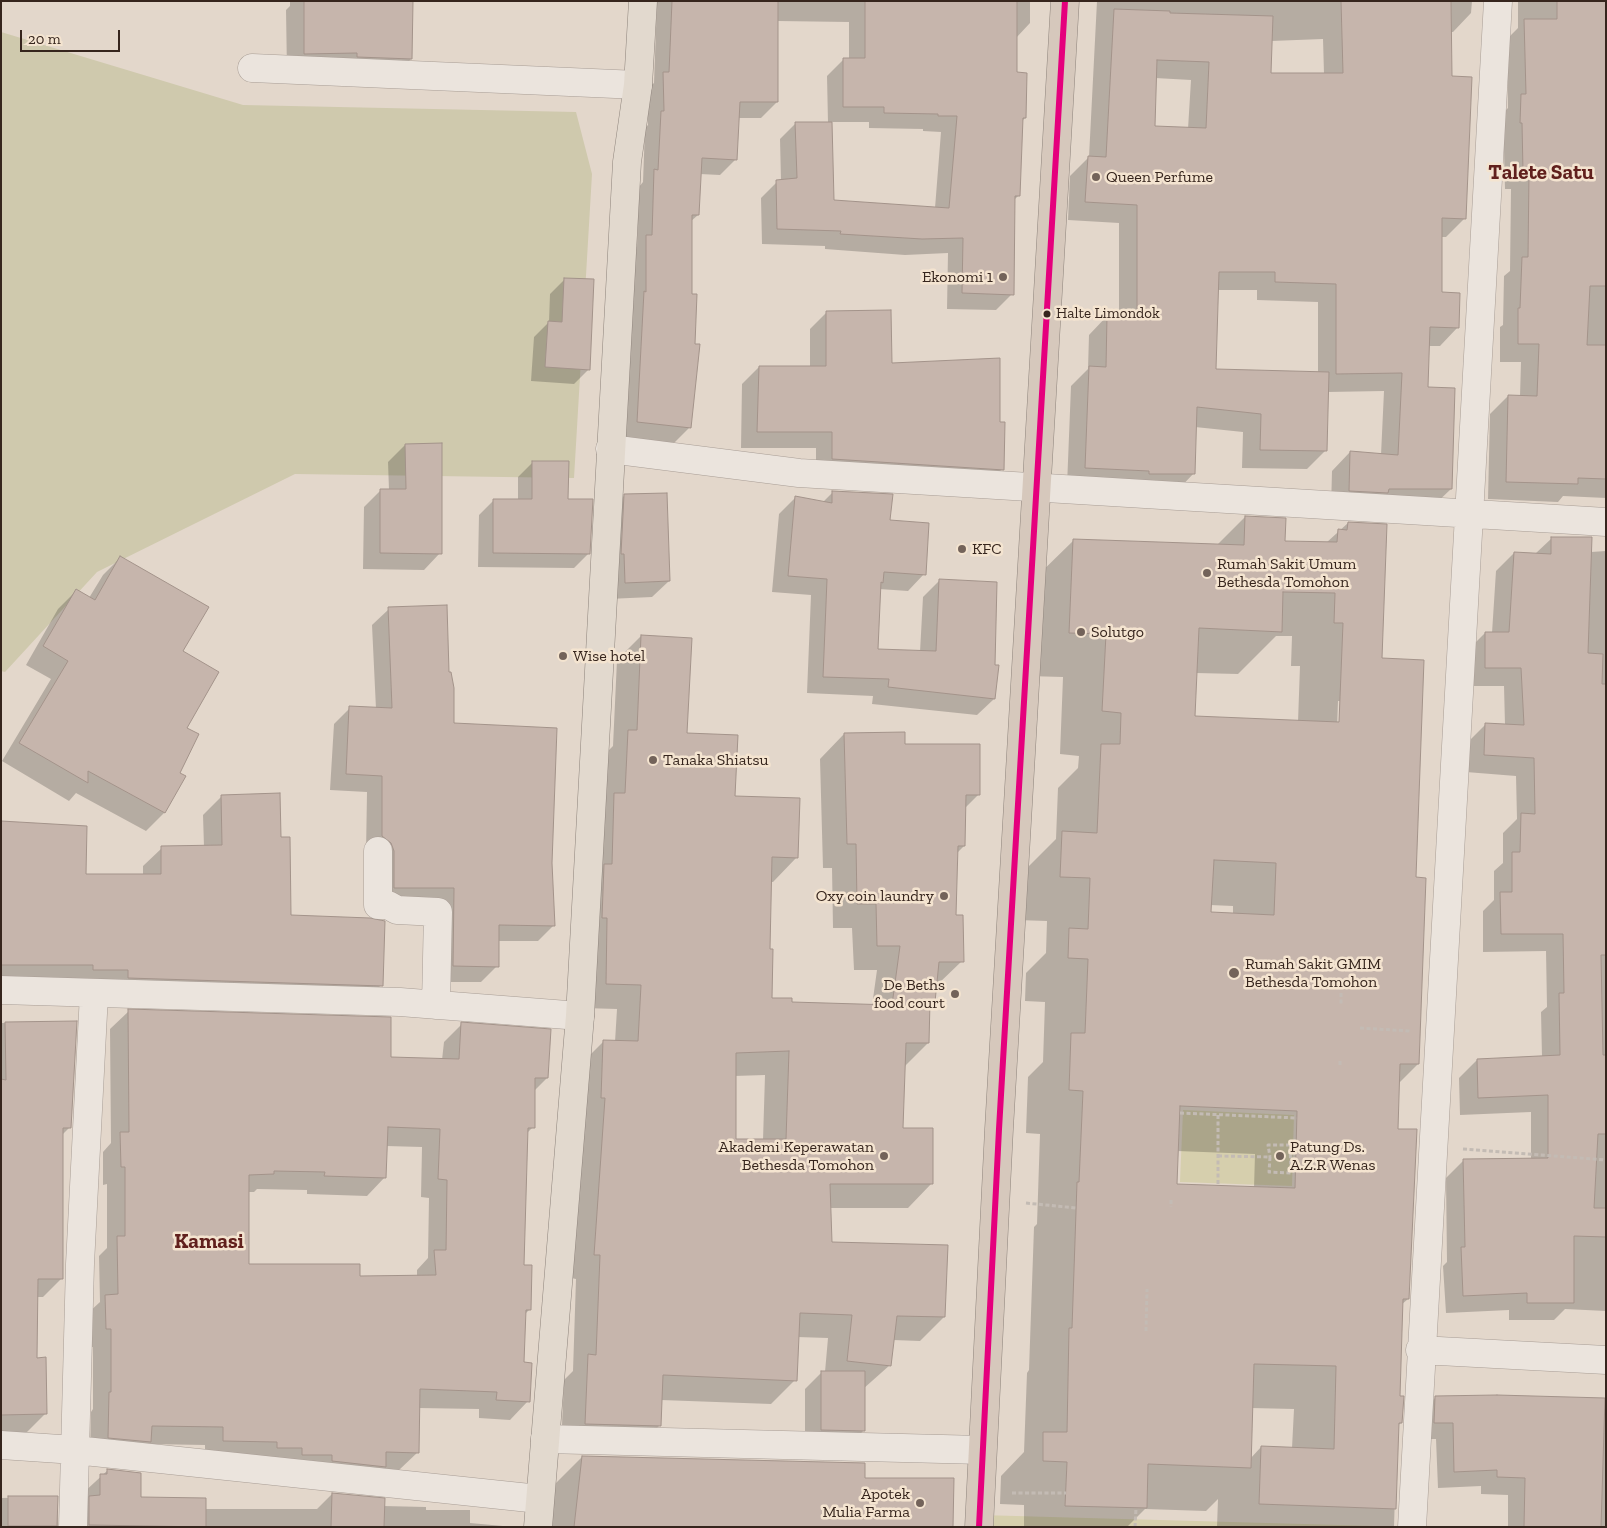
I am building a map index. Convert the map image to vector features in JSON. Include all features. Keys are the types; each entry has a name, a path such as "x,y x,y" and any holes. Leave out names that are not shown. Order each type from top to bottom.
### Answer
{"highway":[{"path":"979,1527 995,1201 1065,1"}],"main road":[{"path":"538,1527 580,1016 604,609 610,449 627,162 638,85 643,1"}],"street":[{"path":"1412,1527 1420,1350 1470,512 1498,1"},
{"path":"252,68 638,85"},
{"path":"610,449 800,473 1470,512 1606,522"},
{"path":"378,851 378,905 388,905 397,910 438,912 436,1005"},
{"path":"1,990 436,1005 580,1016"},
{"path":"73,1527 80,1264 94,994"},
{"path":"1420,1350 1606,1360"},
{"path":"544,1439 982,1450"},
{"path":"1,1445 75,1450 539,1499"}],"path":[{"path":"1342,993 1342,1004"},
{"path":"1360,1028 1439,1033"},
{"path":"1340,1061 1340,1066"},
{"path":"1180,1113 1297,1118"},
{"path":"1218,1115 1218,1186"},
{"path":"1268,1145 1290,1145 1291,1173 1269,1172 1270,1158 1268,1145"},
{"path":"1432,1147 1606,1160"},
{"path":"1218,1156 1270,1158"},
{"path":"1170,1200 1170,1207"},
{"path":"995,1201 1076,1208"},
{"path":"1146,1330 1147,1289"},
{"path":"1006,1493 1066,1493"},
{"path":"1135,1527 1136,1508"}],"shaded area":[{"path":"1,32 243,105 576,112 592,174 574,478 295,474 97,572 5,672 1,671"},
{"path":"1183,1110 1294,1115 1292,1186 1180,1182"},
{"path":"980,1515 1412,1527 979,1527"}],"building":[{"path":"304,1 413,1 412,59 357,57 357,53 304,54"},
{"path":"672,1 778,1 778,102 740,102 737,160 702,158 699,215 692,215 692,294 697,294 695,344 700,344 691,428 637,422 644,291 646,292 646,235 652,235 654,169 658,170 661,111 664,111 663,72 669,72"},
{"path":"865,1 1017,1 1017,72 1027,73 1026,118 1023,118 1020,196 1015,196 1014,295 962,293 963,238 922,239 840,234 841,231 777,229 776,180 797,178 795,122 832,122 834,200 949,208 957,116 884,113 884,107 843,107 843,58 865,58"},
{"path":"1341,1 1451,1 1452,76 1472,77 1466,219 1442,218 1442,292 1460,293 1459,328 1430,327 1428,387 1455,388 1452,489 1389,489 1388,493 1349,491 1350,451 1398,455 1402,373 1336,374 1336,284 1275,282 1275,272 1219,272 1216,369 1329,372 1327,451 1260,450 1261,414 1197,407 1195,474 1149,474 1149,471 1085,468 1089,366 1106,367 1107,315 1137,316 1137,205 1085,202 1088,156 1106,157 1114,9 1170,11 1170,13 1273,16 1271,73 1343,73","holes":["1157,60 1209,62 1206,128 1155,126"]},
{"path":"1557,1 1606,1 1606,286 1590,286 1587,345 1606,345 1606,479 1578,478 1578,484 1506,482 1508,395 1537,396 1539,344 1518,344 1518,308 1520,308 1522,257 1528,257 1529,172 1523,172 1522,123 1520,123 1521,94 1526,94 1524,19 1557,19"},
{"path":"564,278 594,279 590,370 545,367 548,321 562,322"},
{"path":"891,310 892,363 1000,358 1000,422 1005,422 1004,470 832,459 832,432 757,432 759,366 826,366 826,311"},
{"path":"442,443 442,554 380,553 380,489 406,489 405,444"},
{"path":"532,461 569,461 568,499 593,499 590,554 493,553 493,499 532,499"},
{"path":"832,491 893,494 890,520 929,523 926,575 884,572 883,583 881,582 878,649 936,651 939,579 997,582 995,665 999,665 995,699 888,687 889,679 823,677 827,579 788,576 795,496 832,503"},
{"path":"667,493 670,581 625,583 624,554 621,554 624,494"},
{"name":"Rumah Sakit GMIM Bethesda Tomohon","path":"1245,516 1286,518 1285,541 1337,542 1338,529 1347,530 1348,522 1387,524 1382,658 1424,660 1416,877 1426,878 1419,1064 1400,1064 1398,1129 1417,1129 1409,1299 1403,1299 1400,1396 1404,1396 1402,1423 1399,1423 1396,1509 1259,1504 1261,1446 1334,1449 1336,1366 1254,1364 1251,1468 1148,1464 1147,1508 1065,1506 1067,1462 1043,1461 1043,1432 1067,1432 1069,1328 1072,1328 1077,1182 1079,1182 1083,1091 1069,1090 1071,1033 1085,1033 1088,959 1068,958 1069,928 1088,929 1090,878 1060,877 1062,831 1097,833 1101,744 1120,744 1121,713 1102,711 1106,634 1069,633 1073,539 1244,545","holes":["1283,592 1335,593 1334,623 1343,623 1339,722 1195,716 1199,628 1282,632","1214,860 1276,863 1274,915 1211,912","1180,1106 1297,1111 1295,1188 1177,1184"]},
{"path":"1551,537 1592,537 1588,653 1603,654 1602,684 1606,684 1606,955 1601,955 1603,1055 1606,1055 1606,1134 1598,1134 1594,1208 1606,1208 1606,1237 1574,1236 1574,1303 1527,1303 1527,1293 1463,1296 1461,1247 1465,1247 1463,1159 1548,1158 1548,1095 1478,1098 1477,1059 1560,1055 1559,993 1564,993 1563,934 1501,934 1500,892 1512,892 1512,852 1520,852 1521,813 1535,814 1534,758 1484,755 1485,723 1524,725 1521,668 1485,668 1485,632 1509,632 1514,552 1551,554"},
{"path":"120,556 209,607 183,651 219,672 187,728 199,734 180,773 186,776 165,813 88,771 88,783 19,743 68,661 43,646 76,589 95,600"},
{"path":"447,605 449,672 451,672 454,688 454,723 557,728 552,863 555,926 499,925 499,967 453,966 454,888 394,888 394,851 391,843 382,836 382,776 346,774 349,706 392,708 388,607"},
{"path":"641,635 692,638 687,733 738,735 735,796 800,798 798,858 772,857 770,949 773,949 772,998 792,998 792,1002 892,1005 900,946 877,946 876,904 857,904 856,844 847,844 844,733 905,732 905,744 980,744 980,795 966,795 965,846 958,846 956,915 963,915 964,962 939,962 935,1002 930,1001 929,1043 906,1043 903,1128 933,1128 933,1184 830,1184 832,1242 948,1245 945,1317 897,1316 891,1366 847,1361 852,1315 800,1313 797,1381 663,1375 661,1426 585,1424 588,1354 596,1355 600,1255 594,1255 605,1098 601,1098 603,1040 638,1041 641,985 606,984 607,918 602,918 604,864 612,864 614,793 625,793 628,730 637,730","holes":["789,1051 786,1139 736,1139 736,1053"]},
{"path":"280,793 281,837 290,837 291,915 370,918 385,921 383,986 128,978 128,970 93,970 93,965 1,965 1,821 87,826 86,874 161,874 161,846 222,845 221,795"},
{"path":"128,1009 391,1017 391,1057 459,1059 461,1022 551,1029 548,1078 535,1078 535,1128 528,1128 524,1265 532,1265 531,1310 526,1310 524,1362 532,1363 530,1402 496,1400 497,1392 420,1389 419,1453 386,1452 386,1467 332,1461 332,1455 302,1455 302,1448 277,1448 277,1442 223,1441 223,1427 152,1426 151,1442 108,1438 109,1392 111,1392 111,1329 106,1329 105,1295 118,1294 117,1236 125,1236 125,1167 121,1167 120,1132 129,1132","holes":["388,1127 440,1129 438,1179 447,1180 446,1250 434,1250 436,1275 360,1276 360,1264 249,1264 249,1175 274,1174 274,1171 325,1172 324,1176 386,1178"]},
{"path":"77,1021 71,1128 63,1128 63,1279 38,1279 37,1358 46,1357 47,1414 1,1415 1,1079 6,1080 5,1022"},
{"path":"821,1371 865,1371 865,1431 821,1430"},
{"path":"1497,1395 1605,1398 1601,1527 1524,1527 1525,1478 1497,1477 1497,1470 1454,1472 1453,1423 1434,1423 1435,1396"},
{"path":"582,1456 865,1463 865,1478 954,1478 953,1527 574,1527"},
{"path":"107,1469 141,1473 141,1497 206,1498 206,1527 89,1525 89,1496 100,1495 100,1474 107,1474"},
{"path":"332,1493 385,1498 384,1527 331,1527"},
{"path":"8,1496 58,1496 57,1526 8,1526"}],"transit line":[{"path":"979,1527 999,1129 1065,1"}],"place":[{"name":"Queen Perfume","path":"1096,177"},
{"name":"Ekonomi 1","path":"1003,277"},
{"name":"Halte Limondok","path":"1047,314"},
{"name":"KFC","path":"962,549"},
{"name":"Rumah Sakit Umum Bethesda Tomohon","path":"1207,573"},
{"name":"Solutgo","path":"1081,632"},
{"name":"Wise hotel","path":"563,656"},
{"name":"Tanaka Shiatsu","path":"653,760"},
{"name":"Oxy coin laundry","path":"944,896"},
{"name":"Rumah Sakit GMIM Bethesda Tomohon","path":"1234,973"},
{"name":"De Beths food court","path":"955,994"},
{"name":"Akademi Keperawatan Bethesda Tomohon","path":"884,1156"},
{"name":"Patung Ds. A.Z.R Wenas","path":"1280,1156"},
{"name":"Apotek Mulia Farma","path":"920,1503"}],"district":[{"name":"Talete Satu","path":"1541,173"},
{"name":"Kamasi","path":"209,1242"}]}
